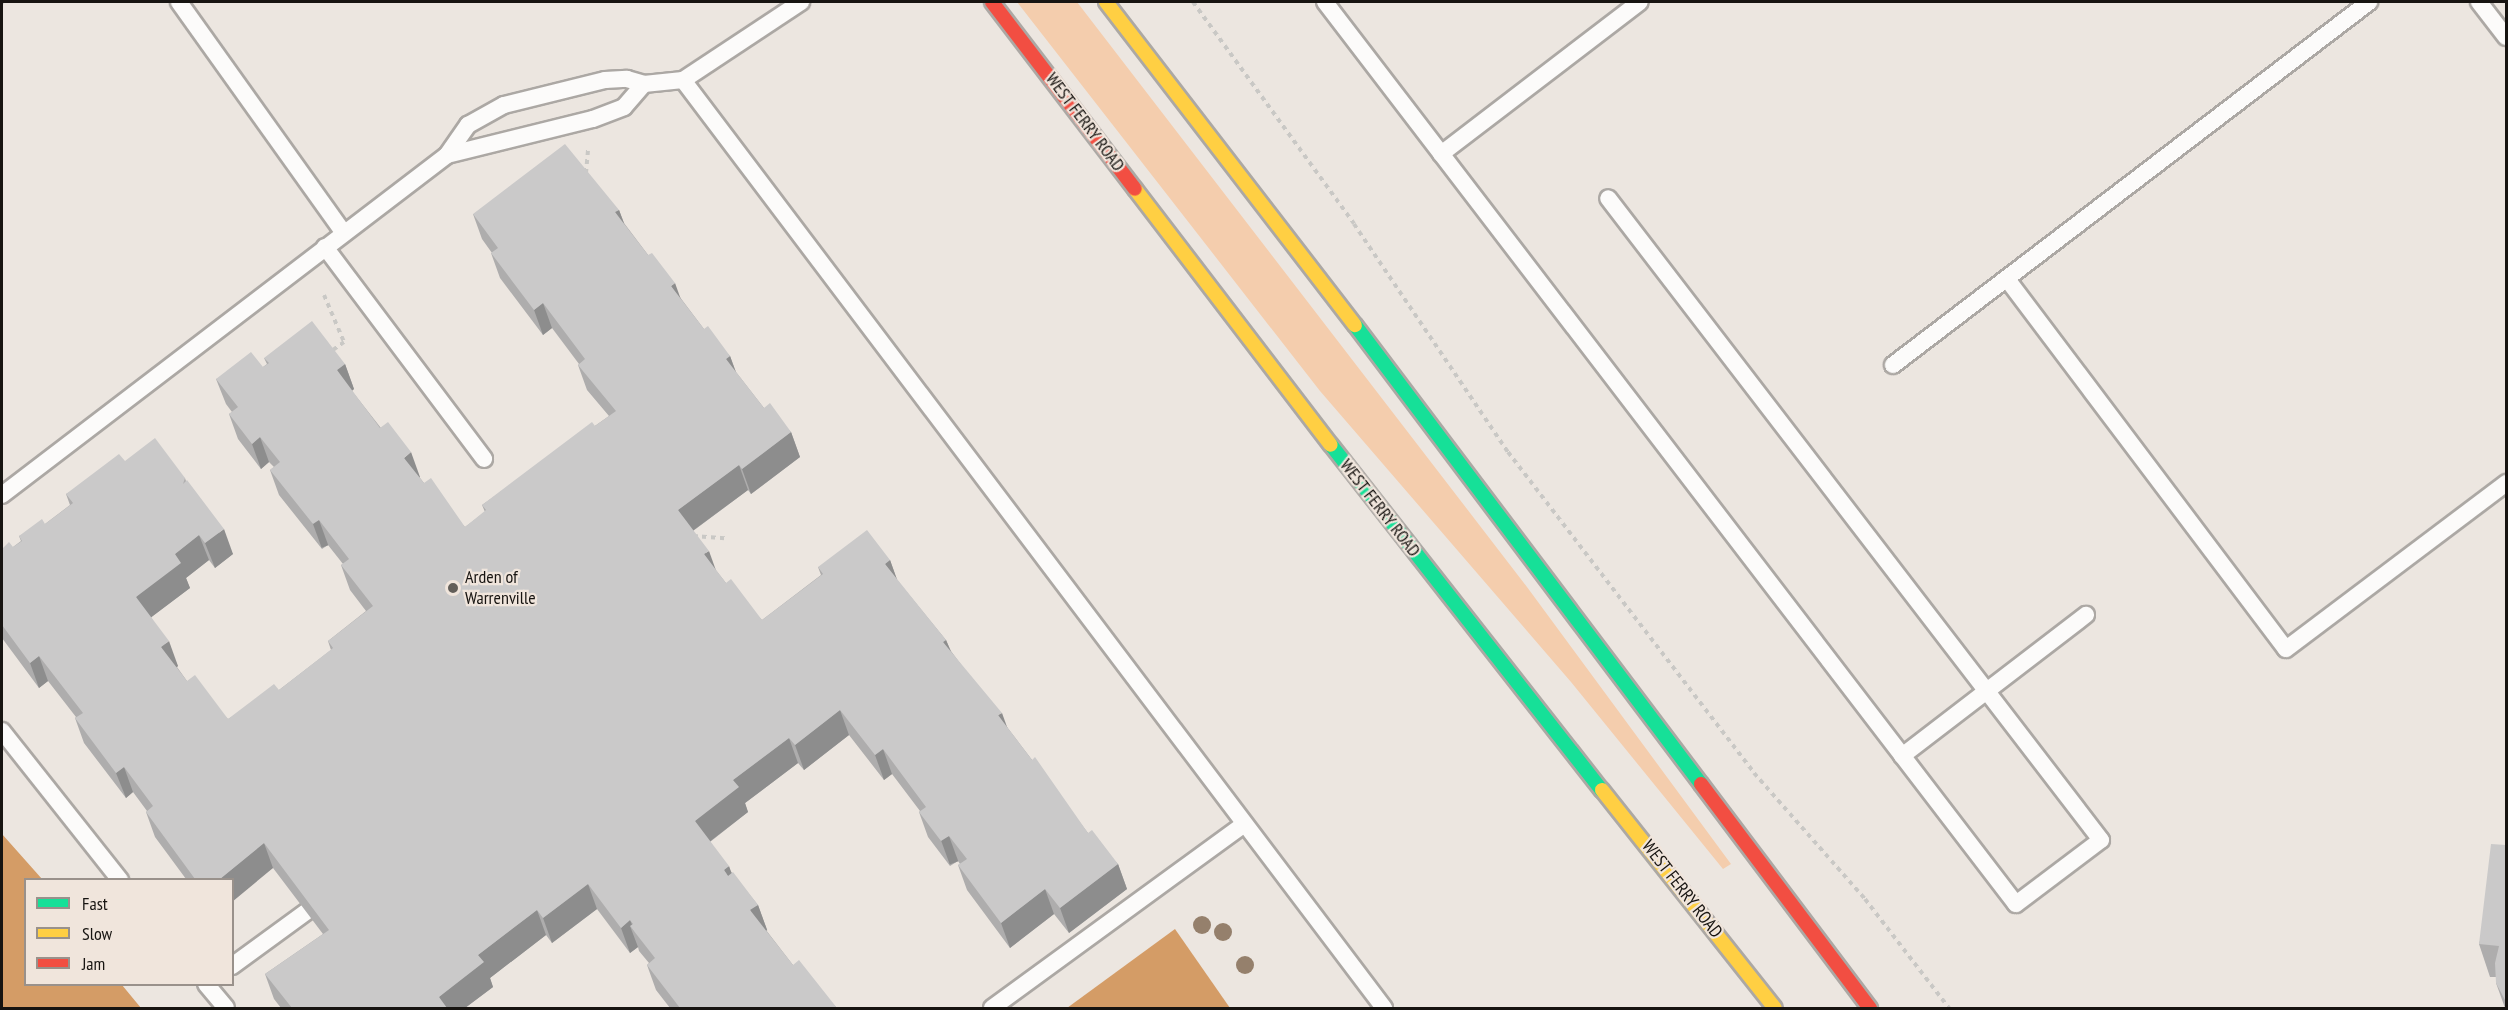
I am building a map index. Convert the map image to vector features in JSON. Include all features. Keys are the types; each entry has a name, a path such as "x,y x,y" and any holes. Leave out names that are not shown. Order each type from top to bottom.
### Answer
{"main road":[{"name":"WEST FERRY ROAD","path":"992,2 1378,506 1775,1008"},
{"path":"1106,2 1418,407 1870,1008"}],"lane":[{"path":"179,2 344,233"},
{"path":"2,495 447,154 468,125 504,105 605,80 627,79 644,84 683,80 801,2"},
{"path":"1325,2 2016,904 2101,840 1608,198"},
{"path":"1441,154 1640,2"},
{"path":"1893,365 2369,2"},
{"path":"2479,2 2506,37"},
{"path":"683,80 1384,1008"},
{"path":"447,154 593,119 624,107 644,84"},
{"path":"325,247 484,459"},
{"path":"2007,279 2286,650 2506,483"},
{"path":"1902,756 2086,615"},
{"path":"2,731 119,878"},
{"path":"992,1008 1244,824"},
{"path":"234,965 306,912"},
{"path":"207,986 226,1008"}],"path":[{"path":"1193,2 1354,224 1508,452 1754,773 1865,899 1949,1008"},
{"path":"580,178 586,173 588,147"},
{"path":"321,286 344,342 327,354"},
{"path":"687,535 725,538"}],"shaded area":[{"path":"1017,2 1077,2 1527,587 1731,864 1723,869 1571,682 1320,391"},
{"path":"2,834 41,878 24,878 24,986 123,986 141,1008 2,1008"},
{"path":"1175,929 1230,1008 1067,1008"}],"building":[{"name":"Arden of Warrenville","path":"565,144 619,210 615,212 648,255 652,253 675,283 671,286 704,329 708,326 730,356 726,359 764,408 770,403 791,432 742,469 739,465 678,510 709,551 704,554 726,583 731,579 762,620 823,574 818,567 867,530 890,560 885,564 946,640 943,642 1002,713 998,715 1032,760 1035,757 1088,833 1092,830 1118,864 1060,908 1045,889 1001,923 958,865 967,859 949,836 941,841 919,812 926,807 883,749 875,755 840,710 795,745 789,738 733,780 739,787 695,821 729,866 724,870 728,876 733,872 758,905 750,910 793,965 799,960 837,1008 680,1008 647,965 655,958 630,926 633,924 630,920 621,928 588,884 543,918 537,910 478,955 484,962 439,997 447,1008 292,1008 265,974 329,930 264,843 221,878 194,878 146,812 153,806 124,767 116,773 75,718 83,713 39,656 30,663 2,625 2,549 9,542 13,547 22,541 19,536 42,519 45,524 73,503 66,494 119,454 125,461 155,438 185,478 183,484 187,480 224,529 205,543 199,535 175,554 181,563 136,597 169,641 161,647 187,681 195,675 228,719 274,684 279,690 333,648 328,641 373,606 341,565 349,559 319,520 313,524 270,470 280,462 260,437 252,444 229,414 238,407 216,379 251,352 263,367 269,363 264,358 312,321 345,364 337,370 380,428 388,422 411,452 404,458 424,483 431,478 465,527 486,510 482,505 592,422 595,426 616,411 578,365 585,359 543,303 534,310 491,253 498,248 473,214"},
{"path":"2491,844 2506,845 2506,1002 2496,983 2495,963 2499,946 2479,944"}],"traffic: fast":[{"path":"1355,325 1701,784"},
{"path":"1331,445 1602,790"}],"traffic: slow":[{"path":"1106,2 1355,325"},
{"path":"1135,189 1331,445"},
{"path":"1602,790 1775,1008"}],"traffic: jam":[{"path":"992,2 1135,189"},
{"path":"1701,784 1870,1008"}],"place":[{"name":"Arden of Warrenville","path":"453,588"}]}
